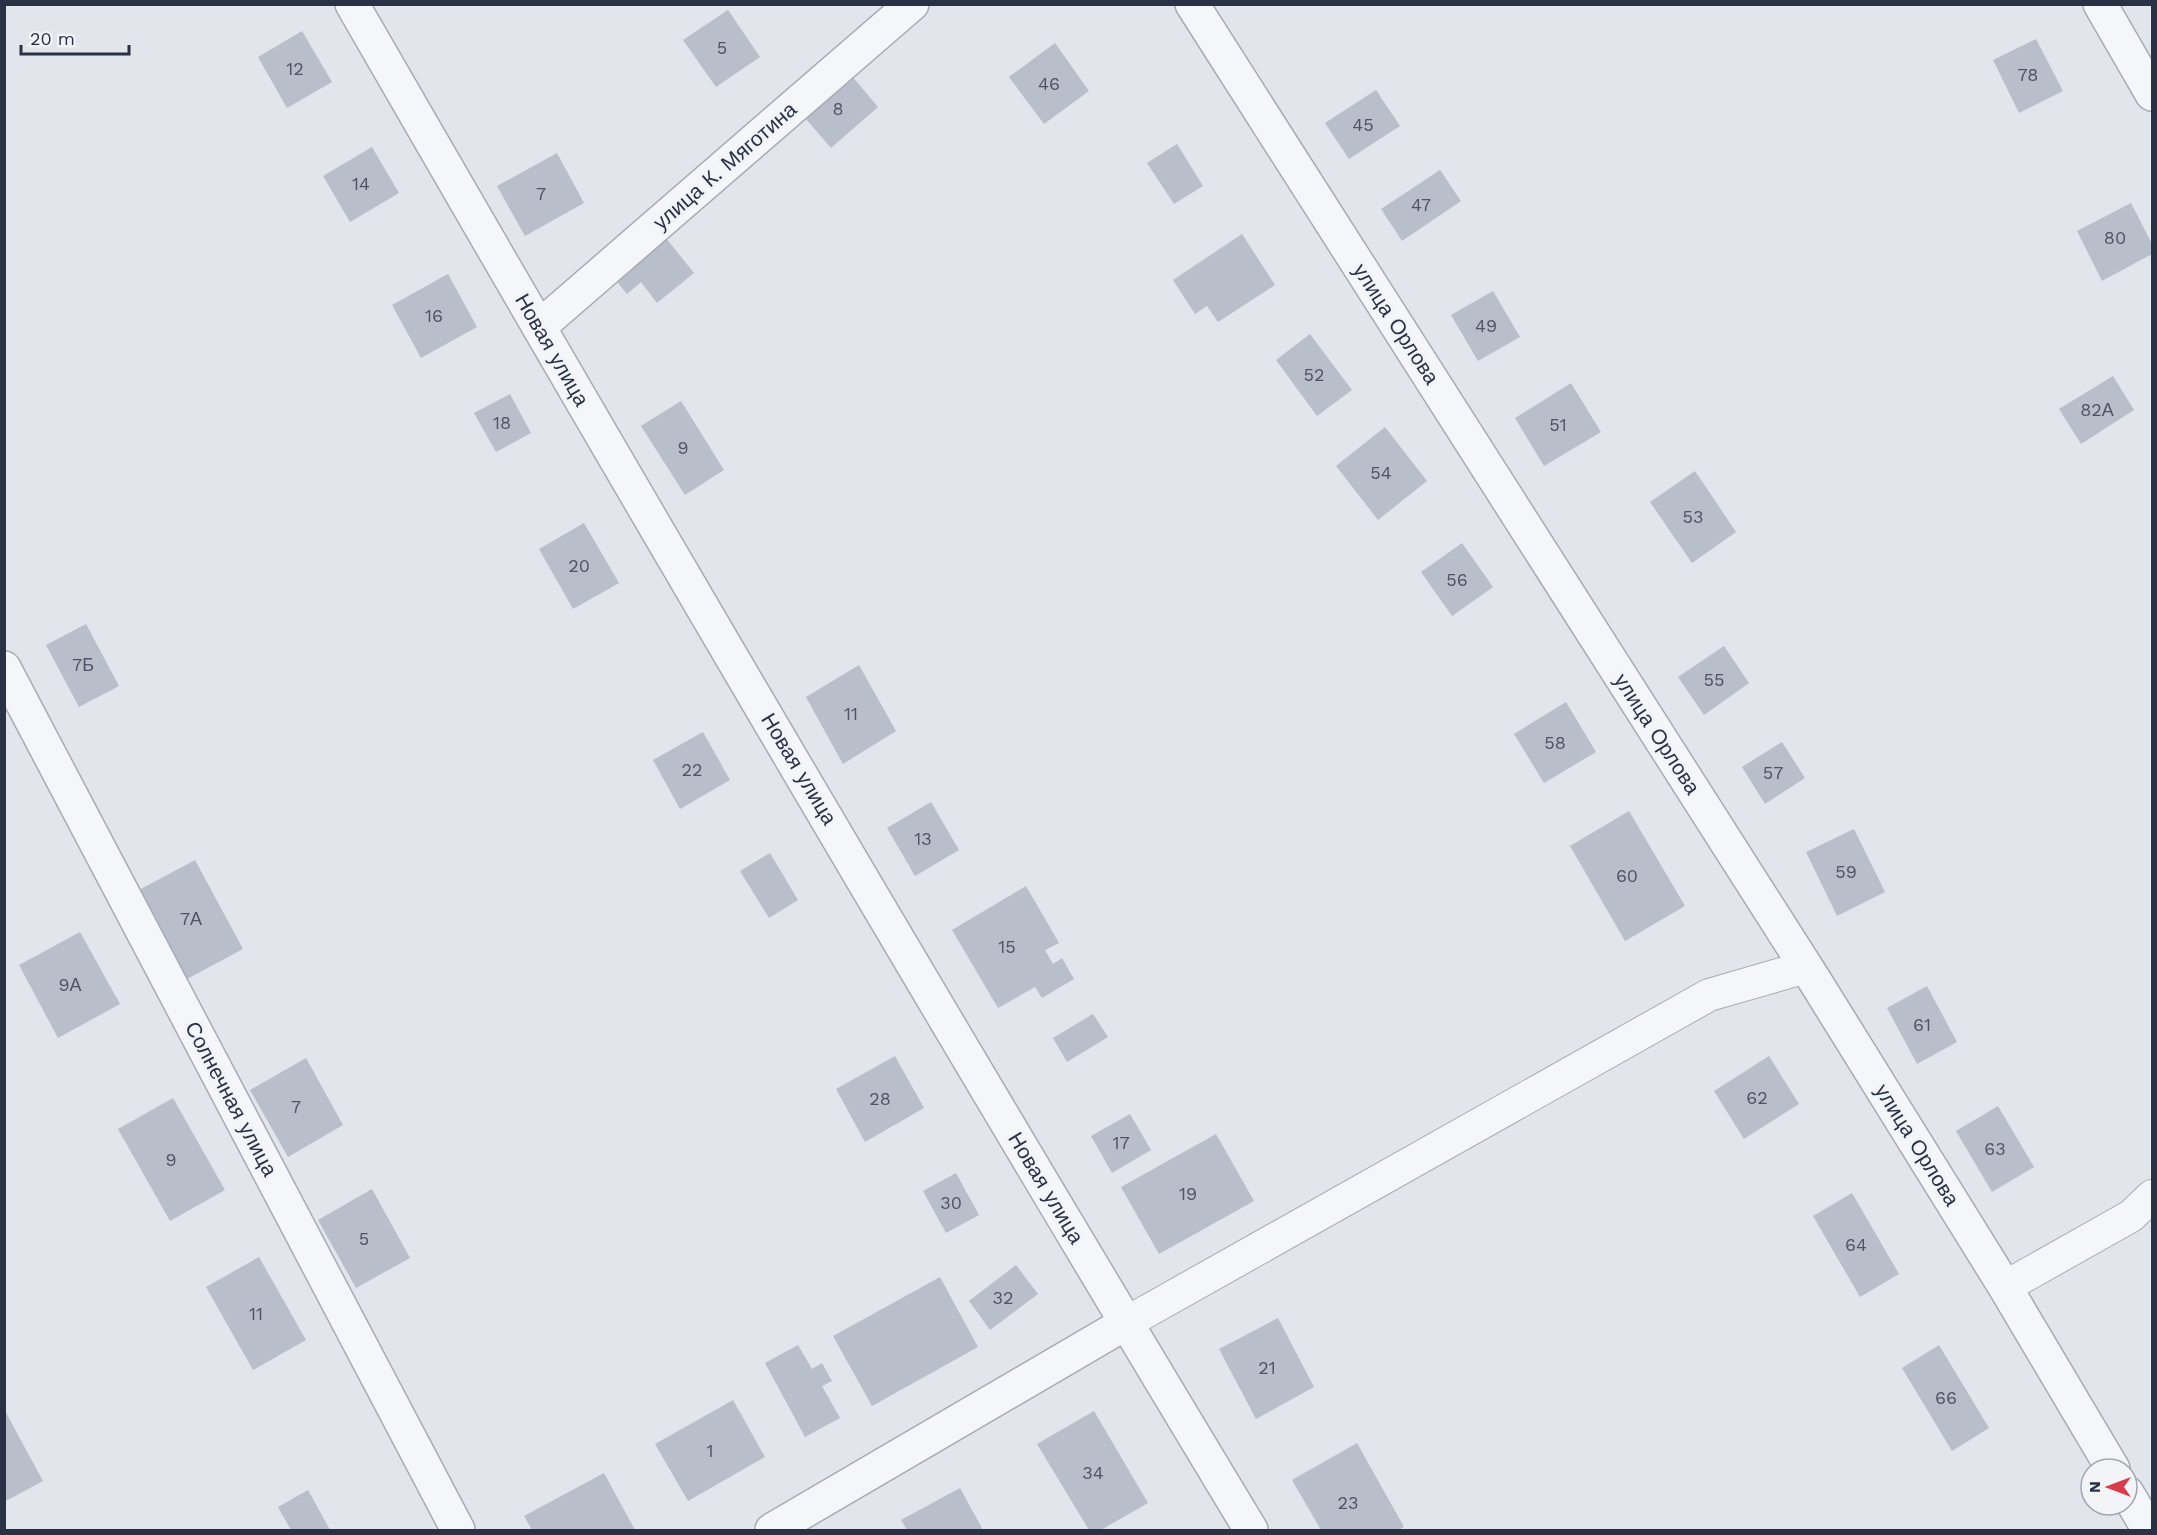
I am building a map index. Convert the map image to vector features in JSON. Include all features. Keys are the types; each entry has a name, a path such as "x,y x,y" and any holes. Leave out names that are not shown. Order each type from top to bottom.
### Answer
{"street":[{"name":"Новая улица","path":"352,4 538,327 1126,1323 1251,1530"},
{"name":"улица К. Мяготина","path":"538,327 912,4"},
{"name":"улица Орлова","path":"1192,4 1806,967 2005,1287 2106,1457"},
{"path":"2100,4 2152,94"},
{"name":"Солнечная улица","path":"4,668 458,1530"},
{"path":"772,1530 1126,1323 1709,995 1806,967"},
{"path":"2005,1287 2131,1216 2152,1197"},
{"path":"2139,1513 2149,1530"}],"building":[{"path":"728,10 760,57 716,87 683,40"},
{"path":"302,31 332,82 287,108 258,57"},
{"path":"2036,39 2063,91 2019,113 1993,60"},
{"path":"1055,43 1089,91 1044,124 1009,77"},
{"path":"846,69 878,107 831,148 798,110"},
{"path":"1376,90 1400,126 1349,159 1325,123"},
{"path":"1177,144 1203,186 1174,204 1147,163"},
{"path":"372,147 399,193 350,222 323,176"},
{"path":"557,153 584,203 525,236 497,186"},
{"path":"1440,170 1461,201 1402,241 1381,209"},
{"path":"2131,203 2152,244 2152,254 2102,281 2077,231"},
{"path":"661,232 694,273 657,303 641,282 627,294 610,273"},
{"path":"1242,234 1275,285 1218,322 1207,306 1195,314 1173,280"},
{"path":"448,274 477,327 421,358 392,305"},
{"path":"1493,291 1520,337 1478,361 1451,315"},
{"path":"1310,334 1352,390 1317,416 1276,360"},
{"path":"2113,376 2134,410 2081,444 2059,409"},
{"path":"1571,383 1601,432 1544,466 1515,418"},
{"path":"510,394 531,433 496,452 474,413"},
{"path":"681,401 724,470 685,495 641,426"},
{"path":"1385,427 1427,481 1378,520 1336,466"},
{"path":"1695,471 1736,532 1692,563 1650,502"},
{"path":"584,523 619,583 573,609 539,549"},
{"path":"1462,543 1493,587 1452,616 1421,572"},
{"path":"86,624 119,686 79,707 46,645"},
{"path":"1724,646 1749,683 1704,715 1678,677"},
{"path":"859,665 896,731 843,764 806,697"},
{"path":"1566,702 1596,752 1544,783 1514,734"},
{"path":"703,732 730,780 680,809 653,760"},
{"path":"1782,742 1805,778 1765,804 1742,767"},
{"path":"931,802 959,850 915,876 887,828"},
{"path":"1629,811 1685,906 1625,941 1570,846"},
{"path":"1854,829 1885,892 1837,916 1806,852"},
{"path":"770,853 798,900 769,918 740,871"},
{"path":"195,860 243,949 187,979 139,890"},
{"path":"1026,886 1059,943 1045,950 1053,964 1062,958 1074,979 1042,998 1035,987 998,1008 952,930"},
{"path":"80,932 120,1004 58,1038 19,965"},
{"path":"1927,986 1957,1042 1917,1064 1887,1008"},
{"path":"1093,1014 1108,1037 1067,1062 1053,1038"},
{"path":"895,1056 924,1108 865,1142 836,1089"},
{"path":"1769,1056 1799,1104 1744,1139 1714,1091"},
{"path":"306,1058 343,1125 288,1157 250,1090"},
{"path":"173,1098 225,1190 170,1221 118,1129"},
{"path":"1998,1106 2034,1167 1992,1192 1956,1131"},
{"path":"1130,1114 1151,1150 1112,1173 1091,1136"},
{"path":"1216,1134 1254,1201 1159,1254 1121,1187"},
{"path":"956,1173 979,1215 946,1233 923,1191"},
{"path":"372,1189 410,1258 356,1288 318,1220"},
{"path":"1852,1193 1899,1274 1860,1297 1813,1216"},
{"path":"259,1257 306,1340 253,1370 206,1287"},
{"path":"1016,1265 1038,1294 990,1330 969,1301"},
{"path":"940,1277 978,1347 872,1406 833,1336"},
{"path":"1278,1318 1314,1387 1256,1419 1219,1349"},
{"path":"798,1345 812,1369 822,1363 832,1381 822,1386 840,1418 805,1437 765,1363"},
{"path":"1939,1345 1989,1428 1952,1451 1902,1368"},
{"path":"733,1400 765,1457 688,1501 655,1444"},
{"path":"4,1409 43,1481 4,1502"},
{"path":"1094,1411 1148,1503 1101,1530 1089,1530 1037,1444"},
{"path":"1357,1443 1404,1527 1398,1530 1321,1530 1292,1480"},
{"path":"604,1473 635,1530 532,1530 524,1516"},
{"path":"960,1488 983,1530 907,1530 901,1520"},
{"path":"308,1490 330,1530 291,1530 278,1507"}]}
